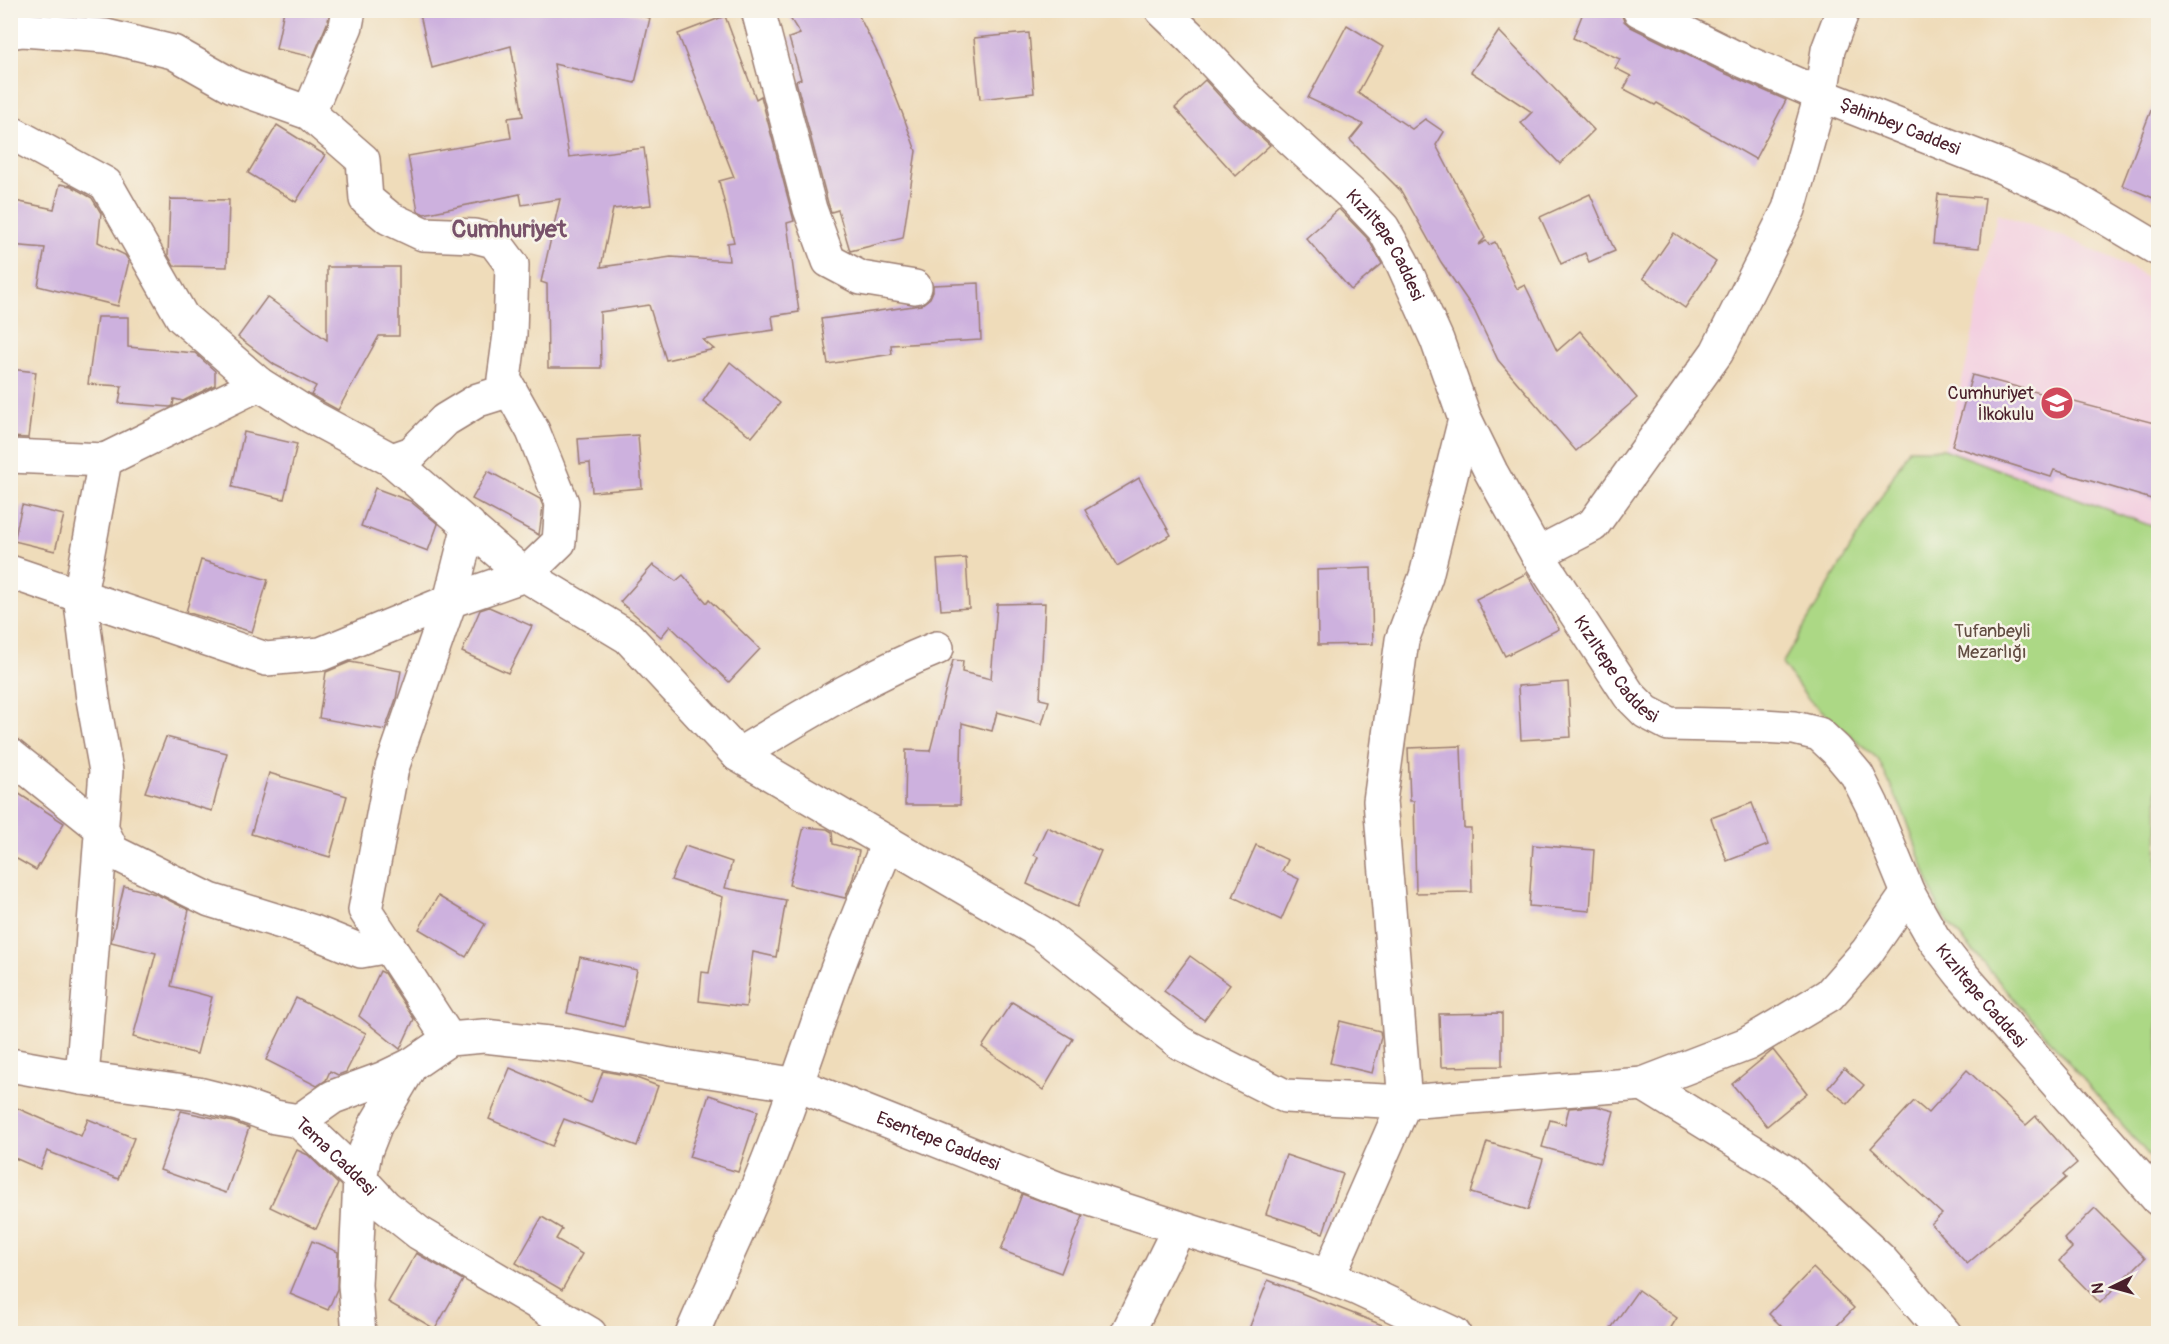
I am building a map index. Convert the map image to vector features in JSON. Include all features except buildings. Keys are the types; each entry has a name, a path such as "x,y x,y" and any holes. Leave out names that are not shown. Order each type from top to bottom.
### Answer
{"street":[{"path":"309,113 346,26 349,10"},
{"path":"758,10 810,209 829,261 861,278 915,287"},
{"name":"Kızıltepe Caddesi","path":"1162,10 1253,104 1351,194 1383,228 1402,262 1437,340 1465,419 1491,472 1537,554 1629,695 1646,712 1669,724 1794,728 1818,734 1836,750 1857,776 1872,805 1908,893 1934,939 1962,975 2158,1199"},
{"name":"Şahinbey Caddesi","path":"1639,10 1730,55 1821,95 1991,162 2071,197 2158,249"},
{"path":"1537,554 1593,525 1717,352 1789,209 1821,95 1828,50 1843,10"},
{"path":"10,32 116,24 233,86 309,113 363,160 366,199 389,218 423,234 474,236 494,242 512,265 510,334 504,379 533,431 562,502 559,542 525,575 450,601 321,654 266,659 10,572"},
{"path":"10,132 106,184 182,317 259,384 312,417 392,460 525,575 628,637 738,755 1042,933 1180,1043 1285,1096 1404,1102 1643,1084 1747,1044 1829,995 1867,952 1908,893"},
{"path":"10,456 105,460 259,384"},
{"path":"392,460 412,453 445,420 478,400 510,390"},
{"path":"1328,1277 1404,1102 1380,801 1402,640 1426,576 1465,419"},
{"path":"82,1078 106,771 93,699 80,596 105,460"},
{"path":"450,1039 365,910 392,768 450,601 469,525"},
{"path":"738,755 830,699 902,662 937,648"},
{"path":"10,755 100,828 113,852 210,900 314,932 361,951 389,946"},
{"path":"692,1334 714,1280 738,1234 798,1085 830,990 888,843"},
{"name":"Esentepe Caddesi","path":"299,1121 333,1097 382,1079 411,1065 450,1039 484,1036 568,1045 718,1073 798,1085 1059,1189 1328,1277 1454,1334"},
{"name":"Tema Caddesi","path":"10,1065 82,1078 198,1094 275,1117 299,1121 385,1206 419,1233 590,1334"},
{"path":"359,1334 355,1285 360,1179 365,1152 376,1124 411,1065"},
{"path":"1643,1084 1786,1172 1881,1260 1945,1334"},
{"path":"1127,1334 1179,1228"}],"shaded area":[{"name":"Cumhuriyet İlkokulu","path":"1997,213 2072,240 2139,272 2158,289 2157,528 1944,449 1968,357"}],"green space":[{"name":"Tufanbeyli Mezarlığı","path":"1909,449 1944,449 2157,528 2158,1166 1940,913 1906,818 1878,759 1807,698 1782,664"}],"place":[{"name":"Cumhuriyet İlkokulu","path":"2057,403"}],"district":[{"name":"Cumhuriyet","path":"509,229"}]}
